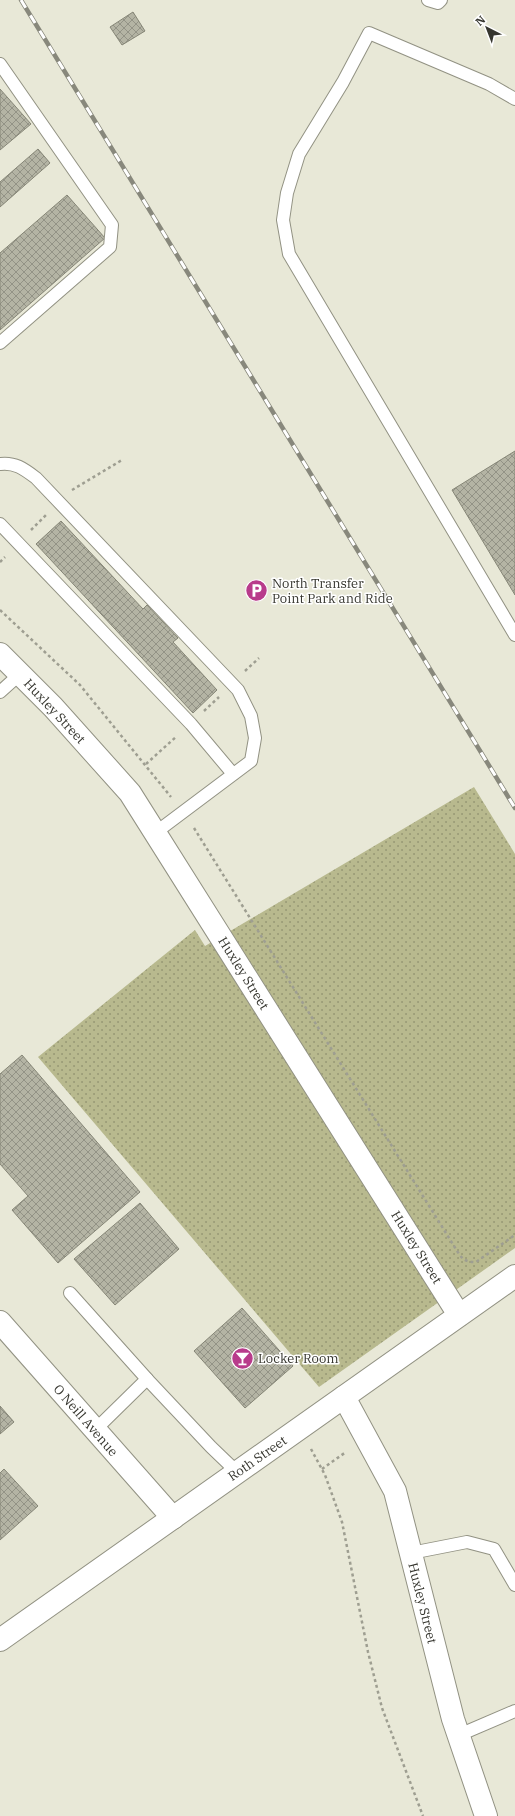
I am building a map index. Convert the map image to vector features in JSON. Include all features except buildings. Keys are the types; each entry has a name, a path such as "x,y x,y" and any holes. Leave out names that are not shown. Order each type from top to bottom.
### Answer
{"street":[{"name":"Huxley Street","path":"0,654 53,707 130,793 459,1315"},
{"name":"Roth Street","path":"0,1640 515,1276"},
{"name":"O Neill Avenue","path":"0,1322 173,1518"},
{"name":"Huxley Street","path":"344,1397 395,1491 453,1719 486,1816"}],"lane":[{"path":"428,0 438,3 441,0"},
{"path":"515,99 489,84 369,33 343,82 298,154 287,193 283,220 289,254 515,635"},
{"path":"0,64 112,225 110,247 0,343"},
{"path":"0,464 8,463 20,466 36,478 238,690 251,716 255,738 250,761 155,833"},
{"path":"0,524 191,724 233,774"},
{"path":"0,692 20,674"},
{"path":"70,1293 147,1379 211,1447 237,1472"},
{"path":"95,1430 147,1379"},
{"path":"411,1553 467,1542 494,1549 515,1585"},
{"path":"459,1735 515,1711"}],"path":[{"path":"0,610 80,685 146,764 182,812 201,839 458,1254 463,1260 468,1262 476,1262 515,1234"},
{"path":"300,1428 322,1469 342,1522 368,1652 382,1708 423,1816"},
{"path":"322,1469 366,1438"}],"green space":[{"path":"474,787 515,854 515,1248 319,1387 38,1057 195,930 205,946"}],"railway":[{"path":"21,0 515,808"}],"place":[{"name":"North Transfer Point Park and Ride","path":"256,590"},
{"name":"Locker Room","path":"243,1358"}]}
